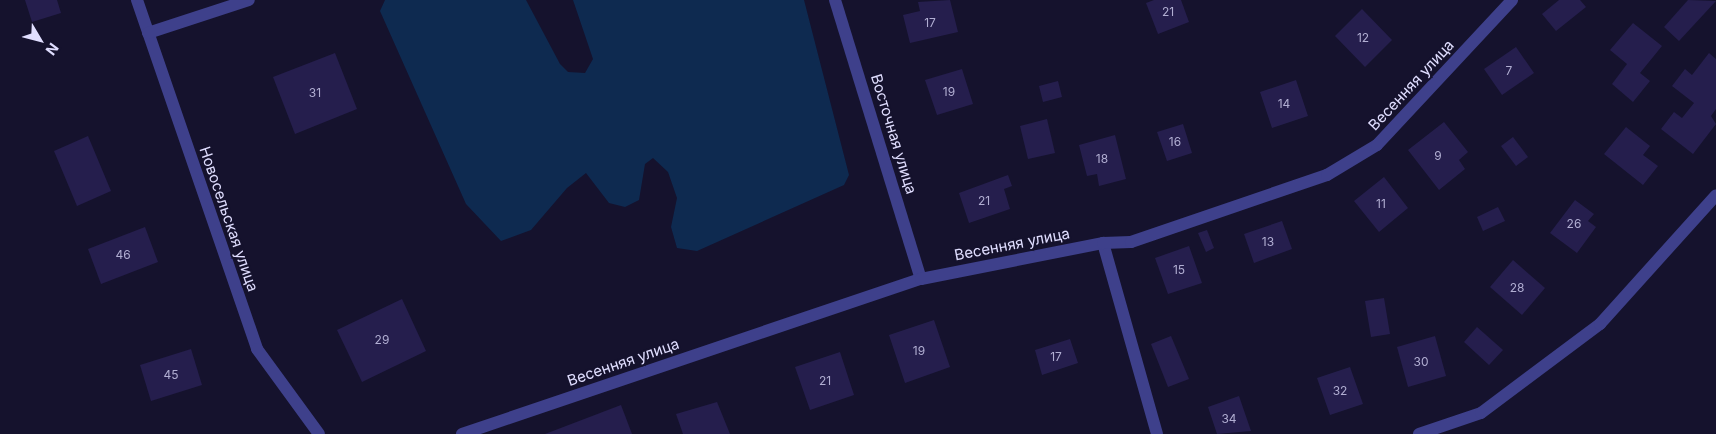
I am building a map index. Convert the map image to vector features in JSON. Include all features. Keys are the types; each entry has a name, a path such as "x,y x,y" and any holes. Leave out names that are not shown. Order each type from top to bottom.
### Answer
{"street":[{"name":"Новосельская улица","path":"137,0 257,349 318,434"},
{"path":"148,33 249,0"},
{"name":"Восточная улица","path":"835,0 921,279"},
{"name":"Весенняя улица","path":"462,434 921,279 1103,243 1131,242 1327,175 1377,145 1512,0"},
{"path":"1419,434 1480,413 1600,324 1716,195"},
{"path":"1103,243 1157,434"}],"water":[{"path":"385,0 526,0 560,64 568,72 585,73 593,59 573,0 804,0 849,175 844,185 697,251 677,248 671,227 677,198 668,172 653,158 645,164 639,200 625,207 609,203 586,173 567,188 531,230 501,241 466,204 380,11"}],"building":[{"path":"25,0 57,0 61,13 32,22"},
{"path":"950,0 958,32 910,43 903,15 920,11 918,2"},
{"path":"1154,0 1181,0 1189,22 1158,34 1146,3"},
{"path":"1559,0 1580,0 1586,7 1556,31 1542,14"},
{"path":"1688,0 1716,1 1679,41 1664,27"},
{"path":"1362,9 1392,40 1365,67 1335,36"},
{"path":"1633,23 1662,46 1640,73 1650,81 1633,102 1612,84 1627,64 1610,50"},
{"path":"1516,47 1534,73 1502,95 1484,69"},
{"path":"335,53 357,109 295,134 273,77"},
{"path":"1709,53 1716,59 1716,109 1711,116 1716,124 1693,154 1661,129 1674,112 1682,118 1694,103 1672,86 1685,69 1692,75"},
{"path":"962,69 973,104 937,115 925,80"},
{"path":"1296,80 1308,116 1272,128 1260,92"},
{"path":"1058,81 1062,97 1043,102 1039,86"},
{"path":"1047,119 1055,153 1028,159 1020,126"},
{"path":"1444,122 1468,152 1459,160 1465,169 1439,190 1408,150"},
{"path":"1183,124 1192,153 1167,161 1157,132"},
{"path":"1626,127 1650,146 1643,155 1658,166 1643,185 1604,154"},
{"path":"1115,135 1126,179 1099,186 1097,174 1087,176 1079,145"},
{"path":"88,136 111,191 77,206 54,151"},
{"path":"1513,137 1528,157 1516,166 1501,146"},
{"path":"1008,175 1012,186 1004,189 1010,209 969,223 959,193"},
{"path":"1384,177 1408,208 1379,232 1354,201"},
{"path":"1575,200 1594,214 1588,221 1596,227 1577,253 1550,233"},
{"path":"1498,207 1505,221 1483,231 1477,217"},
{"path":"1282,221 1292,249 1254,263 1244,234"},
{"path":"145,227 158,262 101,284 88,249"},
{"path":"1207,230 1214,248 1206,252 1198,233"},
{"path":"1189,246 1202,283 1168,294 1155,258"},
{"path":"1513,260 1545,288 1522,315 1490,287"},
{"path":"1384,298 1390,334 1371,337 1365,301"},
{"path":"402,299 426,351 362,382 337,330"},
{"path":"934,320 950,367 905,383 889,335"},
{"path":"1477,327 1503,350 1489,365 1464,342"},
{"path":"1171,336 1189,379 1168,387 1151,344"},
{"path":"1435,336 1446,376 1408,387 1397,347"},
{"path":"1070,339 1078,363 1042,375 1035,350"},
{"path":"191,349 202,385 151,401 140,365"},
{"path":"840,352 854,395 810,410 795,367"},
{"path":"1350,367 1363,404 1330,415 1317,378"},
{"path":"1239,396 1251,431 1217,434 1208,407"},
{"path":"717,402 730,434 683,434 676,414"},
{"path":"621,405 632,434 545,434"}]}
